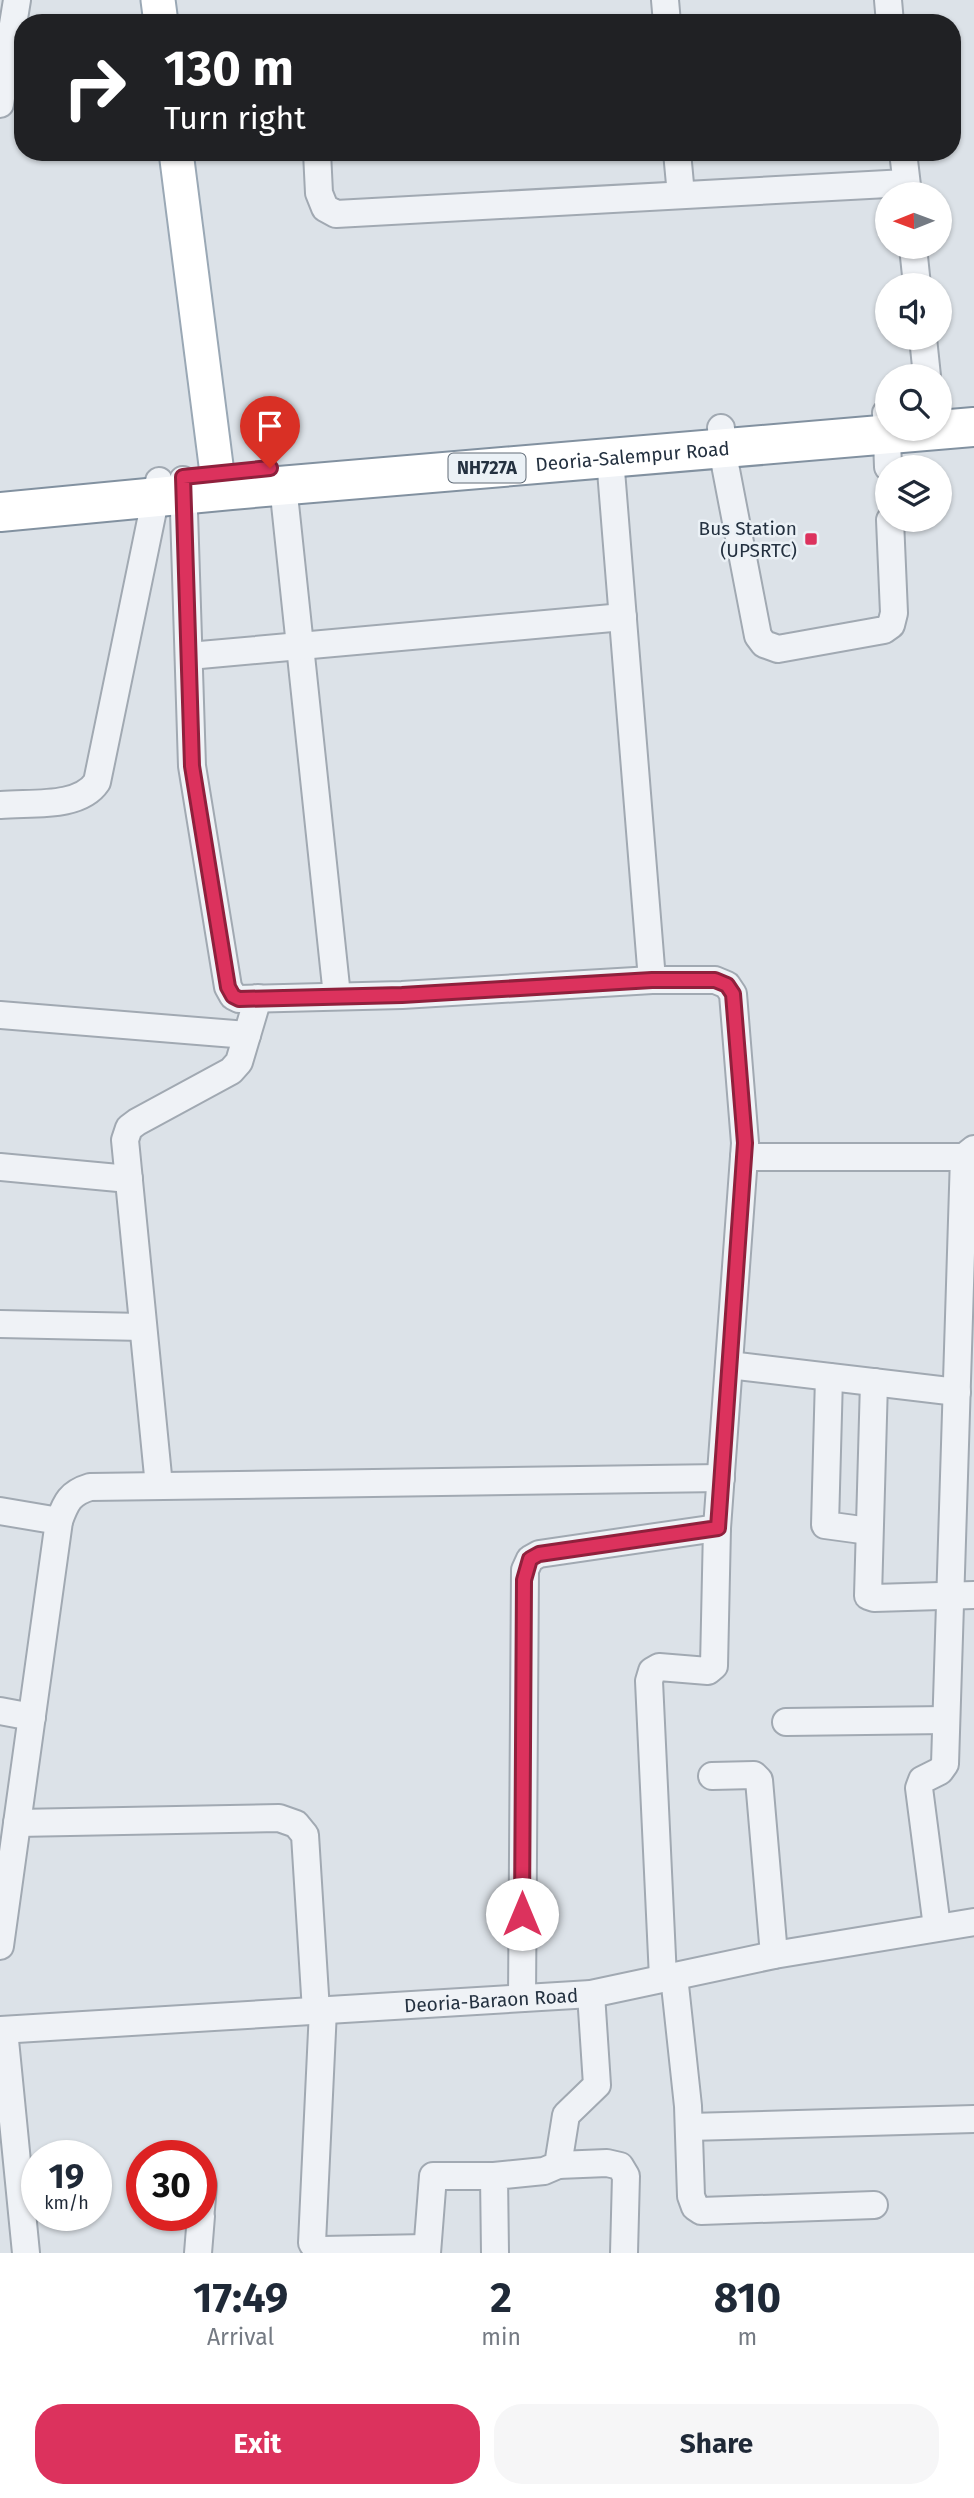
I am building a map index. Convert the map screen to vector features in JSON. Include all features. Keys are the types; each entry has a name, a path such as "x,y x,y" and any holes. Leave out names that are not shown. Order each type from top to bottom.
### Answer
{"highway":[{"path":"952,407 974,405"},
{"name":"Deoria-Salempur Road","path":"952,428 974,427"},
{"name":"Deoria-Salempur Road","path":"0,493 179,484 722,438 875,432"},
{"name":"Deoria-Salempur Road","path":"0,512 179,484 283,485 610,458 722,438"}],"main road":[{"path":"176,161 179,484"}],"street":[{"path":"0,104 14,38"},
{"path":"317,161 319,193 325,208 336,214 681,195 875,190"},
{"path":"678,161 681,195"},
{"path":"904,161 906,182"},
{"path":"722,438 758,636 770,647 778,649 870,632 891,625 894,613 891,532"},
{"path":"610,458 652,980"},
{"path":"179,484 192,766 228,987 233,996 239,999 337,996 652,980 715,980 727,985 733,994 744,1157 721,1478 713,1666 708,1671 659,1667 652,1671 649,1681 669,1977 689,2127 691,2196 695,2207 701,2211 874,2205"},
{"path":"0,805 77,799 90,793 97,782 179,484"},
{"path":"283,485 337,996"},
{"path":"189,656 623,617"},
{"path":"159,1486 125,1140 129,1128 231,1071 239,1062 258,998"},
{"path":"0,1015 247,1035"},
{"path":"744,1157 969,1153 957,1392 962,1596 946,1720 945,1764 940,1771 922,1780 919,1788 937,1927"},
{"path":"0,1167 129,1180"},
{"path":"0,1324 143,1327"},
{"path":"729,1365 957,1392"},
{"path":"829,1377 825,1525 869,1531"},
{"path":"874,1382 868,1596 962,1596"},
{"path":"1,1930 10,1836 32,1717 59,1521 66,1501 75,1492 90,1487 721,1478"},
{"path":"0,1511 59,1521"},
{"path":"522,1998 526,1570 530,1559 539,1554 718,1528"},
{"path":"0,1711 32,1717"},
{"path":"786,1722 946,1720"},
{"path":"712,1776 754,1774 759,1780 774,1955"},
{"path":"10,1836 279,1818 296,1824 305,1835 319,2010 312,2243 316,2249 427,2250 433,2176 494,2176 544,2171 558,2165 607,2163 620,2166 626,2176 624,2253"},
{"name":"Deoria-Baraon Road","path":"2,2030 591,1994 774,1955 974,1922"},
{"path":"558,2165 566,2115 597,2085 591,1994"},
{"path":"2,2030 26,2253"},
{"path":"689,2127 974,2119"},
{"path":"494,2176 495,2253"},
{"path":"198,2253 200,2231"}],"place":[{"name":"Bus Station (UPSRTC)","path":"811,539"}],"route":[{"path":"270,468 183,477 192,766 228,987 233,996 239,999 402,995 652,980 715,980 727,985 733,994 745,1143 718,1528 539,1554 530,1559 524,1580 522,1914"}]}
